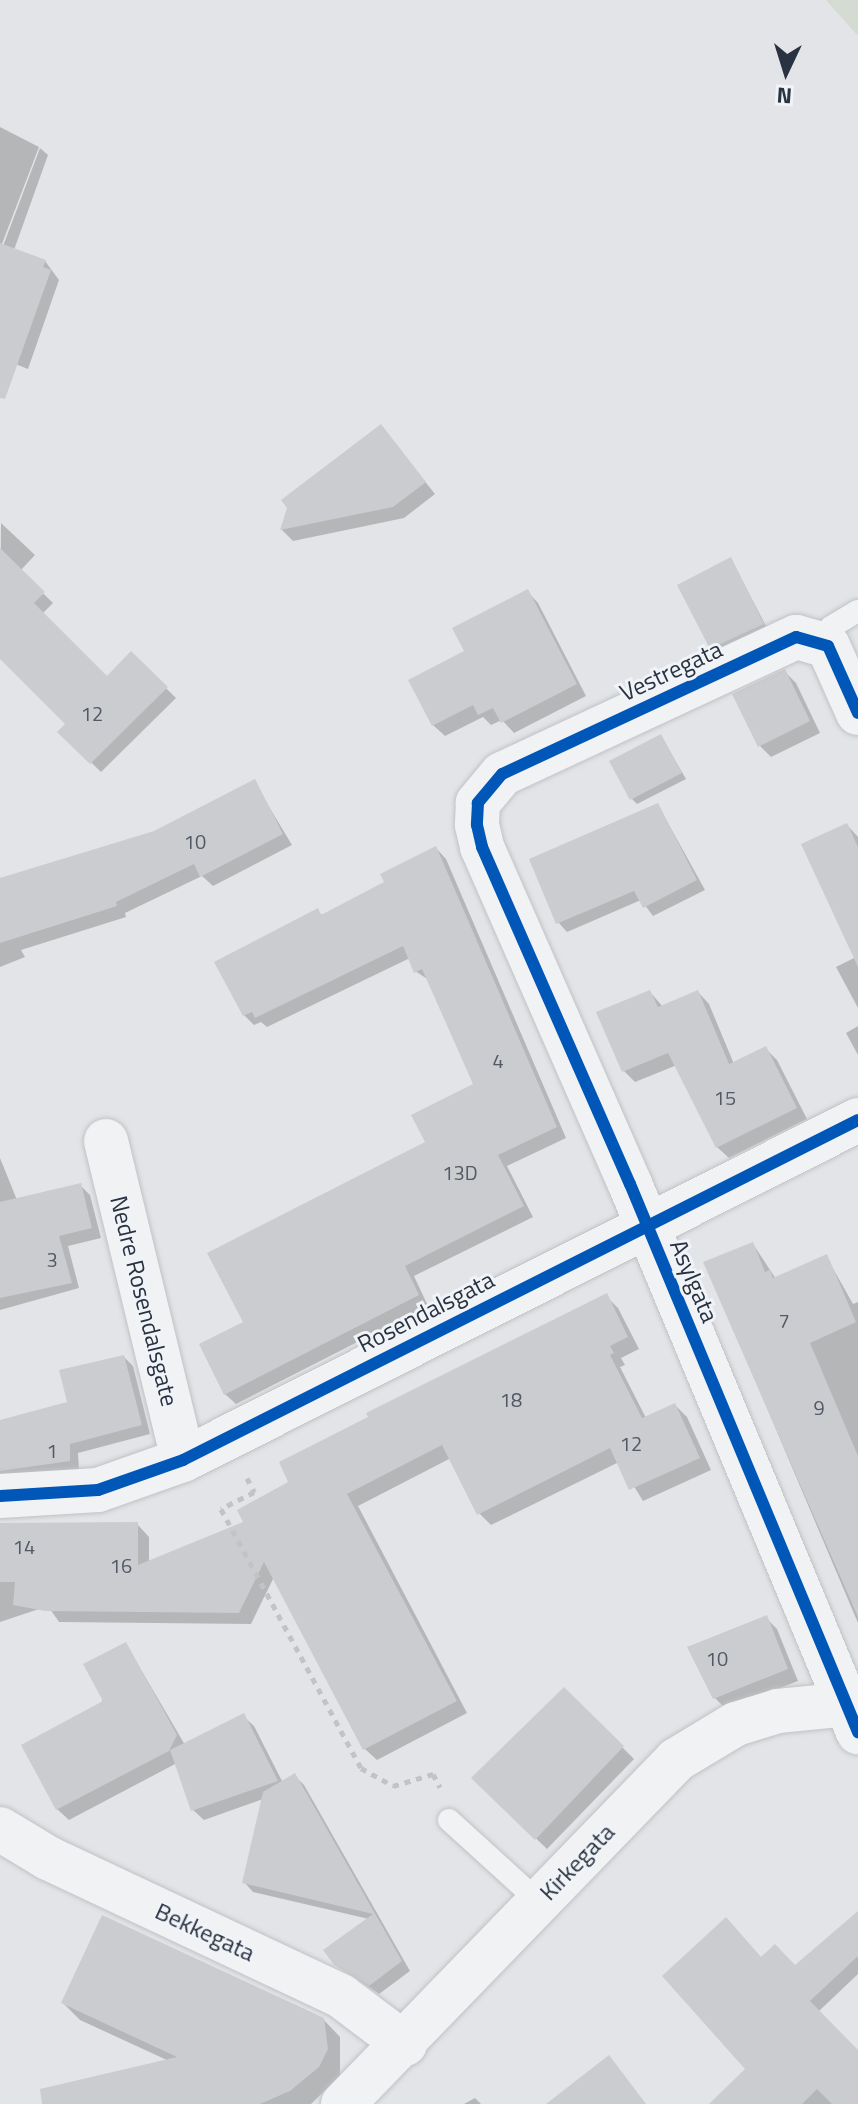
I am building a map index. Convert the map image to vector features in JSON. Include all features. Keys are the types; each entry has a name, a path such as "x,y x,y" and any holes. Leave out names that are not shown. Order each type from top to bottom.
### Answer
{"street":[{"name":"Vestregata","path":"478,803 502,774 796,637 821,640"},
{"path":"821,640 858,713"},
{"name":"Asylgata","path":"478,803 482,847 854,1713"},
{"name":"Rosendalsgata","path":"0,1496 98,1490 183,1460 646,1224 858,1120"},
{"name":"Nedre Rosendalsgate","path":"106,1141 183,1460"},
{"name":"Kirkegata","path":"343,2104 405,2044 538,1901 676,1760 705,1739 778,1711 854,1713"},
{"name":"Bekkegata","path":"0,1829 48,1858 341,1996 405,2044"}],"lane":[{"path":"821,640 831,627 858,611"},
{"path":"449,1820 538,1901"}],"path":[{"path":"242,1470 254,1492 221,1509 361,1768 393,1786 433,1774 452,1809 449,1820"}],"shaded area":[{"path":"826,0 858,0 858,36"}],"building":[{"path":"0,243 46,260 43,267 51,270 5,399 0,398"},
{"path":"381,424 426,482 393,507 280,530 287,508 281,500"},
{"path":"0,548 45,592 34,603 107,676 131,651 168,687 90,764 57,732 65,724 0,659"},
{"path":"731,557 764,624 710,649 677,585"},
{"path":"528,589 577,684 501,723 493,708 478,715 473,705 432,726 408,680 464,651 452,628"},
{"path":"785,669 810,721 758,747 732,694"},
{"path":"661,734 682,773 630,800 609,761"},
{"path":"255,779 283,834 200,877 194,864 116,902 117,906 0,943 0,878 154,831"},
{"path":"658,803 697,880 643,908 634,891 556,924 529,859"},
{"path":"847,823 858,847 858,967 801,844"},
{"path":"436,846 557,1127 498,1155 524,1206 405,1266 419,1295 224,1395 199,1344 243,1322 207,1253 425,1142 411,1115 473,1084 422,969 414,973 403,946 255,1018 252,1012 243,1016 214,962 318,908 321,915 384,882 380,874"},
{"path":"650,990 658,1007 698,990 729,1064 766,1046 797,1108 716,1148 668,1053 622,1072 596,1012"},
{"path":"81,1183 92,1228 59,1236 72,1283 0,1298 0,1202"},
{"path":"753,1242 765,1272 770,1270 773,1278 827,1254 856,1322 810,1343 858,1456 858,1617 703,1262"},
{"path":"607,1293 628,1337 610,1346 614,1353 610,1355 642,1418 675,1403 700,1458 629,1490 610,1448 477,1515 442,1445 347,1494 457,1701 363,1750 264,1562 239,1613 45,1611 13,1605 15,1582 0,1582 0,1523 138,1522 138,1565 243,1522 237,1510 288,1482 279,1462 368,1417 366,1413"},
{"path":"124,1355 142,1425 70,1444 70,1461 0,1471 0,1420 67,1402 59,1370"},
{"path":"767,1615 788,1669 713,1699 687,1647"},
{"path":"126,1642 177,1735 169,1751 56,1810 21,1745 103,1701 83,1664"},
{"path":"564,1687 624,1746 535,1840 471,1778"},
{"path":"244,1713 278,1781 191,1811 170,1750"},
{"path":"295,1773 402,1961 369,1986 334,1965 323,1950 373,1914 242,1883 263,1792"},
{"path":"858,1911 858,1956 810,2001 858,2050 858,2104 832,2104 817,2089 802,2104 709,2104 745,2069 662,1976 726,1917 761,1957 775,1944 795,1965"},
{"path":"102,1915 324,2018 328,2049 319,2067 290,2091 260,2104 42,2104 40,2089 177,2057 61,2003"},
{"path":"609,2055 646,2104 546,2104"}],"cycle path":[{"path":"858,713 828,646 796,637 502,774 478,803 477,825 482,847 630,1184 858,1732"},
{"path":"0,1496 98,1490 183,1460 858,1120"}]}
